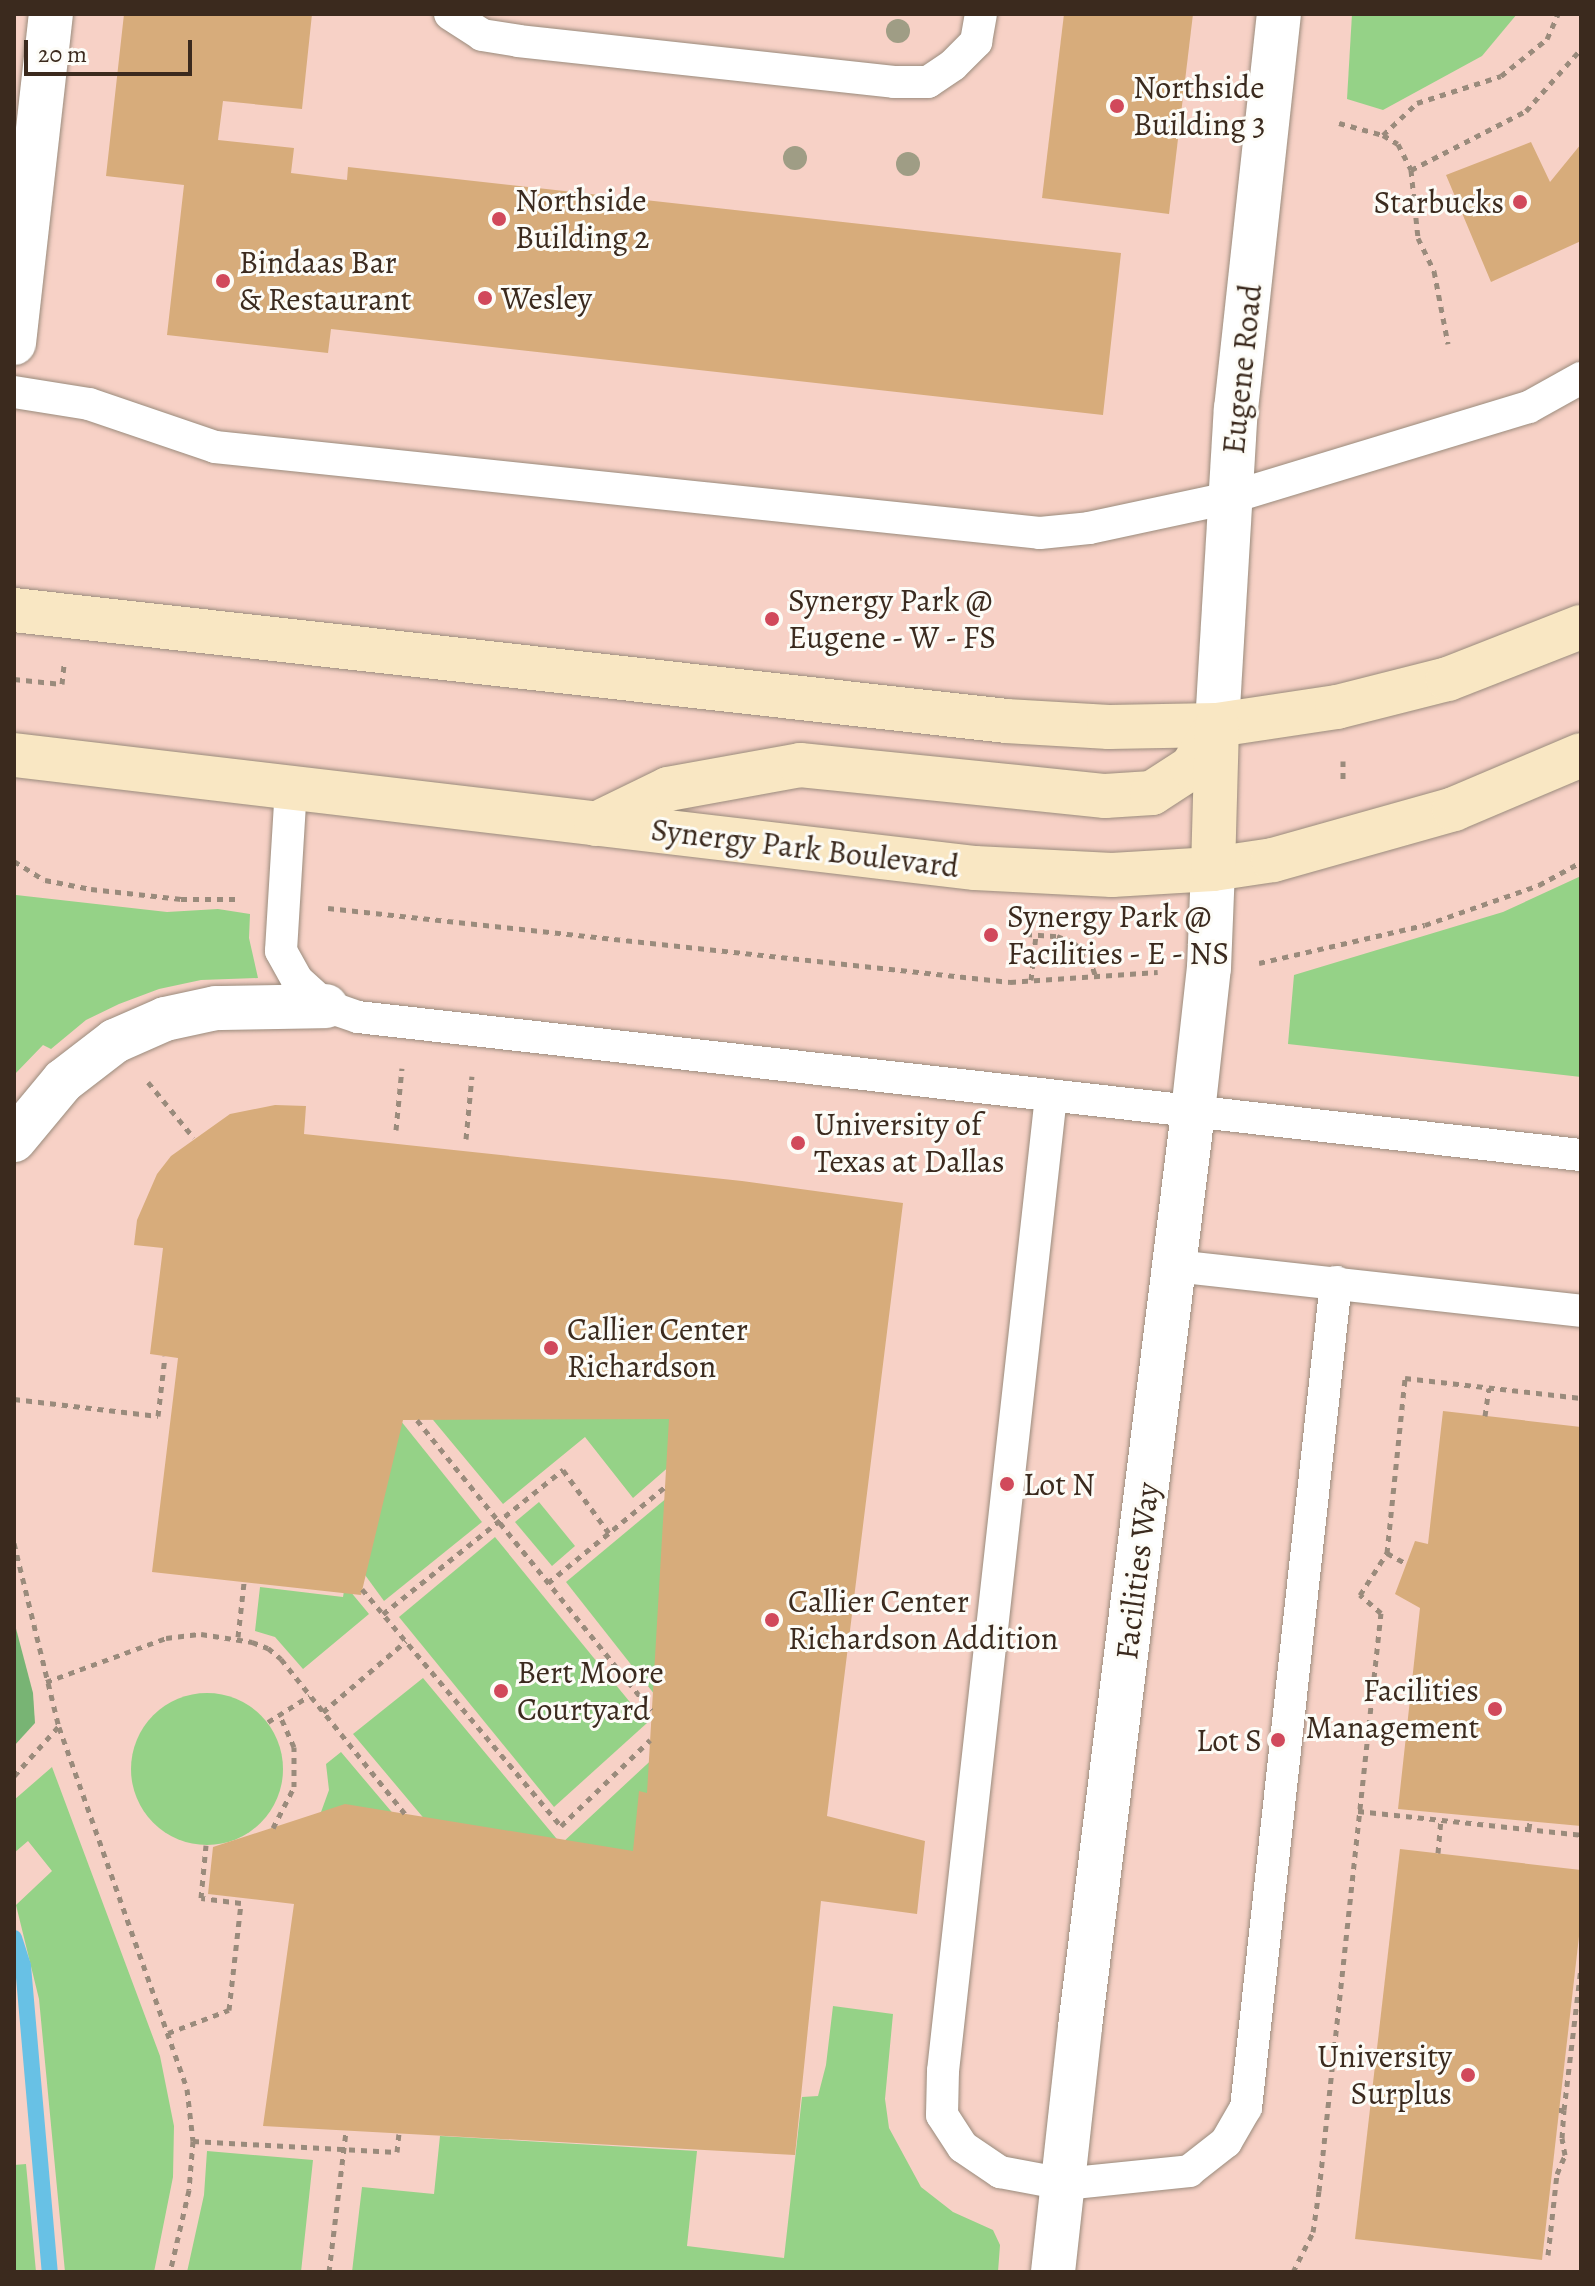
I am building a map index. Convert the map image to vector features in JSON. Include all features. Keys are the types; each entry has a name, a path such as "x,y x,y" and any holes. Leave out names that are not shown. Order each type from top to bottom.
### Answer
{"street":[{"path":"14,343 51,14"},
{"name":"Eugene Road","path":"1217,725 1229,498 1279,14"},
{"path":"14,610 1006,721 1109,727 1217,725 1337,707 1448,679 1581,627"},
{"path":"596,824 668,789 800,765 1105,796 1152,793 1192,767 1217,725"},
{"path":"1213,869 1217,725"},
{"name":"Synergy Park Boulevard","path":"14,755 975,868 1112,875 1213,869 1273,860 1454,809 1581,755"},
{"name":"Facilities Way","path":"1053,2272 1193,1112 1209,968 1213,869"},
{"path":"14,1140 63,1081 115,1041 165,1019 216,1008 326,1006"}],"lane":[{"path":"450,14 482,35 518,41 894,82 928,82 953,65 976,42 981,14"},
{"path":"14,392 89,404 215,447 1040,533 1089,528 1229,498 1529,407 1581,378"},
{"path":"291,787 281,951 297,980 326,1006 358,1017 1581,1155"},
{"path":"1051,1096 943,2071 942,2115 963,2147 1000,2172 1064,2184 1189,2171 1226,2142 1246,2108 1336,1282"},
{"path":"1175,1266 1581,1311"}],"path":[{"path":"1383,135 1417,103 1501,76 1547,39 1558,14"},
{"path":"1411,170 1526,111 1581,49"},
{"path":"1339,123 1383,135 1398,144 1411,170 1418,238 1434,271 1448,344"},
{"path":"14,679 62,684 64,658"},
{"path":"14,861 45,880 91,889 181,899 246,899"},
{"path":"1253,964 1294,958 1425,925 1539,885 1581,862"},
{"path":"321,907 1010,982 1151,973"},
{"path":"1026,934 1057,936 1073,942 1089,957 1096,977"},
{"path":"1031,980 1036,935"},
{"path":"396,1130 406,1023"},
{"path":"466,1139 476,1031"},
{"path":"115,1041 194,1138"},
{"path":"14,1399 158,1416 165,1356"},
{"path":"1293,2272 1313,2232 1319,2191 1381,1613 1360,1595 1387,1553 1405,1378 1581,1398"},
{"path":"1485,1416 1489,1388"},
{"path":"417,1420 651,1710"},
{"path":"383,1614 563,1470 609,1533"},
{"path":"548,1583 665,1487"},
{"path":"14,1543 59,1727 187,2089 193,2141 189,2190 170,2272"},
{"path":"1387,1553 1407,1564"},
{"path":"238,1637 244,1583"},
{"path":"362,1589 561,1826 650,1740"},
{"path":"46,1682 166,1638 201,1634 238,1637 268,1648 405,1814"},
{"path":"323,1712 406,1641"},
{"path":"268,1722 309,1696"},
{"path":"273,1828 294,1787 294,1747 280,1716"},
{"path":"14,1776 59,1727"},
{"path":"1358,1811 1581,1835"},
{"path":"1438,1853 1441,1819"},
{"path":"1529,1829 1530,1821"},
{"path":"168,2033 229,2010 241,1903 201,1898 208,1861 206,1845"},
{"path":"1548,2255 1557,2174 1565,2155 1562,2110 1581,1968"},
{"path":"329,2272 346,2131"},
{"path":"193,2141 397,2152 399,2134"}],"shaded area":[{"name":"University of Texas at Dallas","path":"14,14 1581,14 1581,2272 14,2272"}],"green space":[{"path":"1352,14 1517,14 1482,56 1383,110 1347,99"},
{"path":"1581,876 1581,1077 1288,1044 1294,975 1503,912"},
{"path":"16,895 167,912 218,909 250,914 249,938 258,978 201,980 159,989 119,1004 86,1020 51,1049 43,1045 14,1075"},
{"path":"389,1367 700,1400 695,1444 633,1498 585,1437 503,1504"},
{"path":"368,1380 482,1522 384,1601 349,1553"},
{"path":"692,1477 666,1709 566,1582"},
{"path":"539,1502 575,1546 552,1566 515,1522"},
{"path":"495,1537 647,1723 554,1807 399,1617"},
{"path":"345,1585 369,1614 303,1669 275,1637 255,1631 260,1587 343,1597"},
{"path":"14,1621 33,1693 35,1723 14,1746"},
{"path":"423,1678 561,1844 660,1752 647,1874 453,1853 353,1734"},
{"path":"207,1693 236,1699 261,1715 277,1740 283,1769 277,1798 261,1823 236,1839 207,1845 178,1839 153,1823 137,1798 131,1769 137,1740 153,1715 178,1699"},
{"path":"341,1752 423,1849 312,1837 329,1790 326,1764"},
{"path":"52,1767 160,2056 174,2126 173,2177 154,2272 65,2272 39,1999 16,1905 52,1871 28,1841 14,1853 14,1800"},
{"path":"833,2006 893,2014 885,2099 889,2128 921,2187 953,2212 993,2230 1000,2245 998,2272 352,2272 362,2187 434,2194 440,2136 697,2151 687,2246 784,2258 802,2097 818,2096 826,2065"},
{"path":"207,2151 313,2160 301,2272 187,2272 204,2195"},
{"path":"26,2164 36,2272 14,2272 14,2165"}],"building":[{"name":"Northside Building 2","path":"124,14 312,14 302,109 223,101 218,140 294,148 291,173 347,180 348,167 1121,253 1103,415 331,329 328,353 167,335 184,185 106,176"},
{"name":"Northside Building 3","path":"1064,14 1193,14 1169,214 1042,198"},
{"path":"1531,142 1550,182 1581,144 1581,241 1491,282 1446,175"},
{"path":"275,1105 306,1106 304,1134 742,1181 903,1203 827,1816 925,1841 917,1914 821,1901 795,2155 263,2126 294,1904 208,1894 213,1847 345,1804 633,1851 639,1791 647,1793 669,1419 403,1420 361,1595 152,1572 178,1358 150,1354 163,1248 134,1245 137,1220 157,1174 171,1156 230,1114"},
{"name":"Facilities Management","path":"1443,1411 1581,1427 1581,1826 1398,1809 1420,1608 1395,1594 1415,1541 1428,1544"},
{"name":"University Surplus","path":"1400,1849 1581,1870 1581,1919 1542,2260 1355,2239"}],"waterway":[{"path":"14,1938 23,1966 50,2272"}],"place":[{"name":"Northside Building 3","path":"1117,106"},
{"name":"Starbucks","path":"1520,202"},
{"name":"Northside Building 2","path":"499,219"},
{"name":"Bindaas Bar & Restaurant","path":"223,281"},
{"name":"Wesley","path":"485,298"},
{"name":"Synergy Park @ Eugene - W - FS","path":"772,619"},
{"name":"Synergy Park @ Facilities - E - NS","path":"991,935"},
{"name":"University of Texas at Dallas","path":"798,1143"},
{"name":"Callier Center Richardson","path":"551,1348"},
{"name":"Lot N","path":"1007,1484"},
{"name":"Callier Center Richardson Addition","path":"772,1620"},
{"name":"Bert Moore Courtyard","path":"501,1691"},
{"name":"Facilities Management","path":"1495,1709"},
{"name":"Lot S","path":"1278,1740"},
{"name":"University Surplus","path":"1468,2075"}]}
